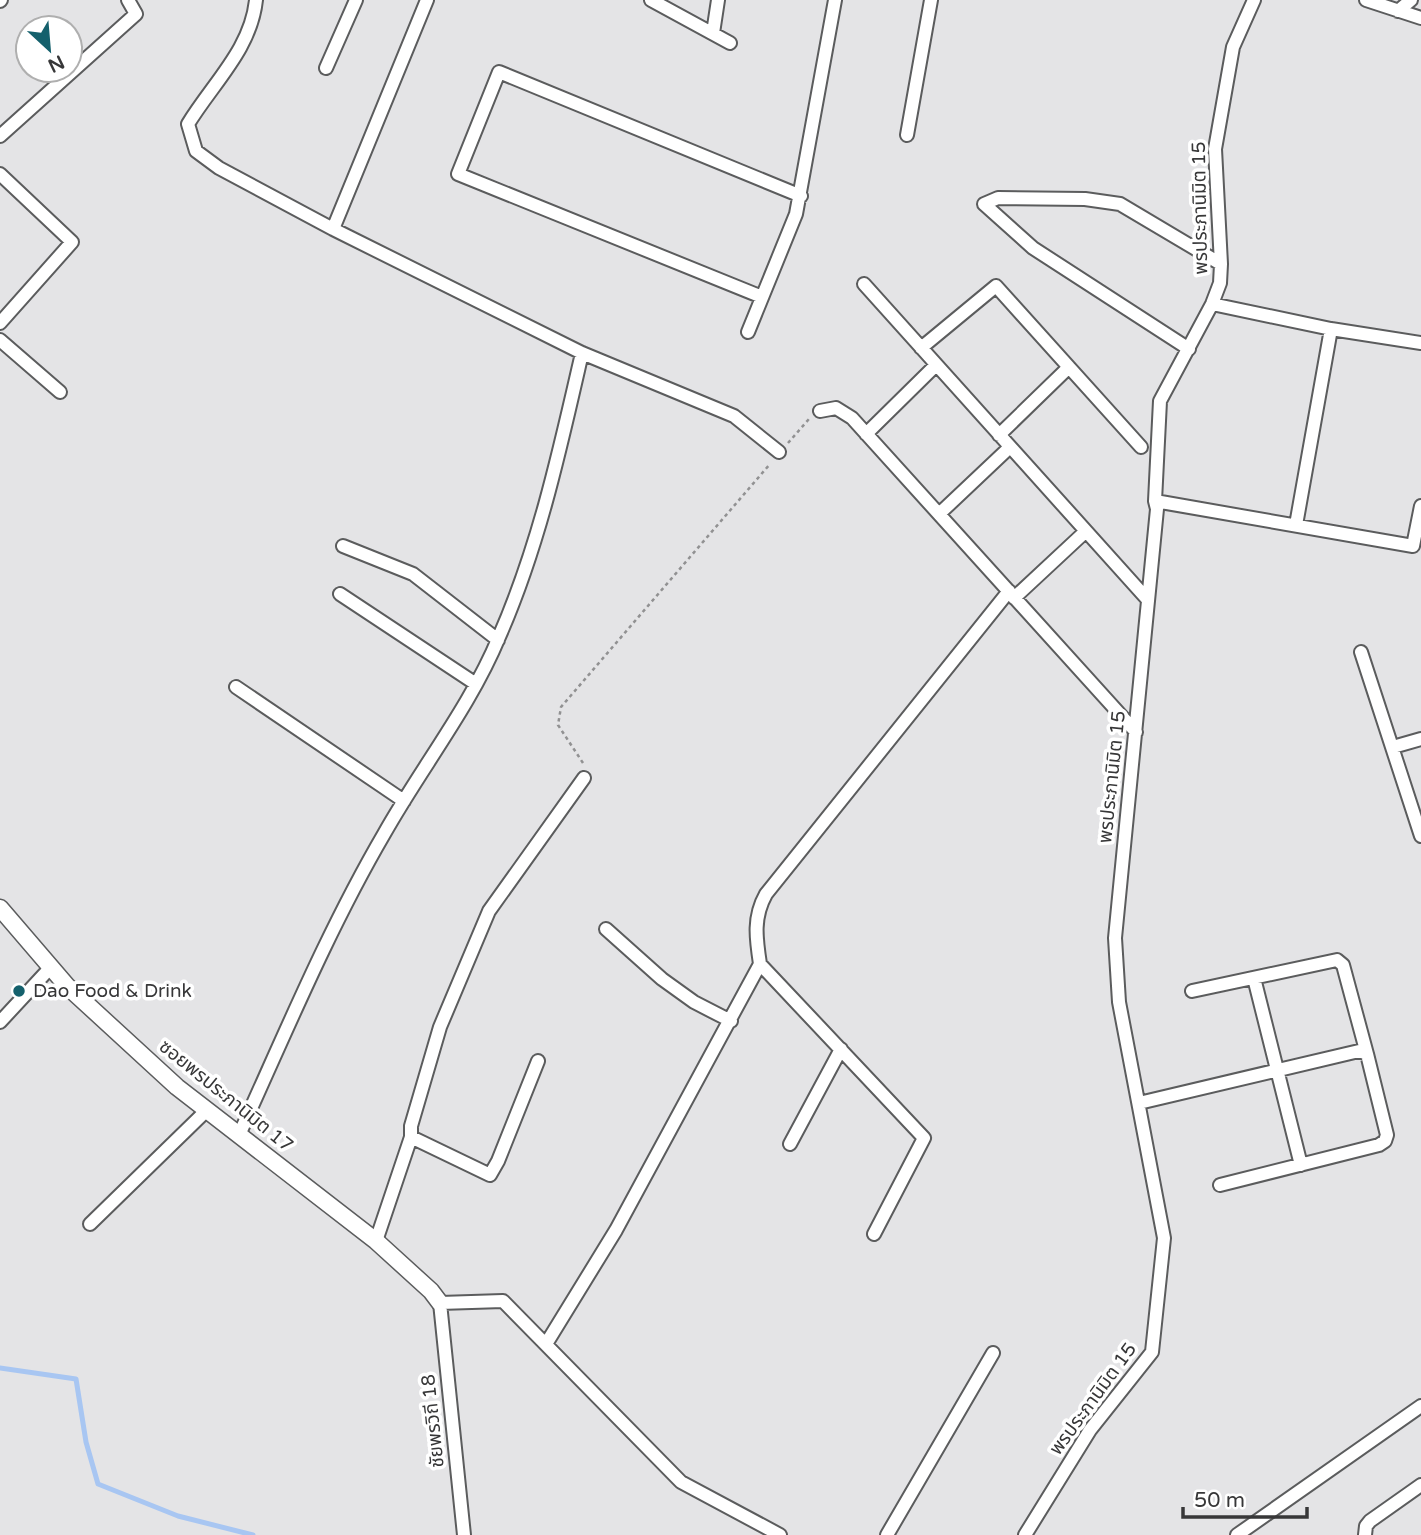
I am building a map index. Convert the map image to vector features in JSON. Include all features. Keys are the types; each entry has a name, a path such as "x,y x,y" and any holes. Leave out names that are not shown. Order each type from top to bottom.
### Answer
{"street":[{"path":"0,136 136,14 128,0"},
{"path":"256,0 255,16 244,44 188,124 196,151 219,168 333,229 582,353 734,416 779,452"},
{"path":"326,68 356,0"},
{"path":"333,229 427,0"},
{"path":"651,0 730,43"},
{"path":"712,33 718,0"},
{"path":"748,332 796,214 801,195 835,0"},
{"path":"907,135 931,0"},
{"name":"พรประภานิมิต 15","path":"1026,1535 1090,1430 1152,1352 1164,1238 1119,1002 1115,938 1157,509 1155,501 1160,401 1212,304 1220,283 1214,149 1233,47 1254,0"},
{"path":"1366,0 1421,18"},
{"path":"1398,10 1411,0"},
{"path":"762,297 458,174 499,72 801,195"},
{"path":"0,174 72,242 0,323"},
{"path":"1189,349 1033,248 984,204 998,198 1085,199 1120,204 1221,264"},
{"path":"864,285 1148,600"},
{"path":"921,348 996,286 1140,447"},
{"path":"1212,304 1331,329 1421,343"},
{"path":"1296,526 1331,329"},
{"path":"0,340 60,393"},
{"path":"239,1135 348,898 476,684 498,640 533,546 553,482 582,353"},
{"path":"866,434 936,365"},
{"path":"999,435 1069,367"},
{"path":"820,411 831,408 852,418 1136,732"},
{"path":"939,514 1010,447"},
{"path":"1155,501 1413,546 1421,506"},
{"path":"546,1345 617,1230 760,964 757,914 766,894 1012,594 1086,531"},
{"path":"343,546 412,574 498,640"},
{"path":"340,594 476,684"},
{"path":"1361,652 1421,836"},
{"path":"236,687 404,801"},
{"path":"1393,747 1421,739"},
{"path":"376,1241 411,1137 411,1126 440,1027 489,911 584,778"},
{"name":"ซอยพรประภานิมิต 17","path":"0,908 67,986 157,1069 376,1241 440,1303"},
{"path":"606,929 673,987 694,1002 731,1021"},
{"path":"1192,991 1335,960 1342,962 1387,1139 1379,1145 1220,1185"},
{"path":"760,964 924,1138 874,1234"},
{"path":"0,1022 51,967"},
{"path":"1254,978 1301,1165"},
{"path":"790,1144 842,1049"},
{"path":"1139,1103 1359,1051 1367,1054"},
{"path":"411,1137 489,1175 538,1061"},
{"path":"90,1224 206,1110"},
{"path":"440,1303 503,1301 681,1482 780,1535"},
{"name":"ชัยพรวิถี 18","path":"440,1303 464,1535"},
{"path":"887,1535 993,1353"},
{"path":"1237,1535 1421,1406"},
{"path":"1365,1535 1370,1521 1421,1485"}],"path":[{"path":"584,778 582,761 558,724 561,708 779,452 810,417 820,411"}],"waterway":[{"path":"0,1368 76,1379 86,1442 98,1484 178,1516 253,1535"}],"place":[{"name":"Dao Food & Drink","path":"19,991"}]}
